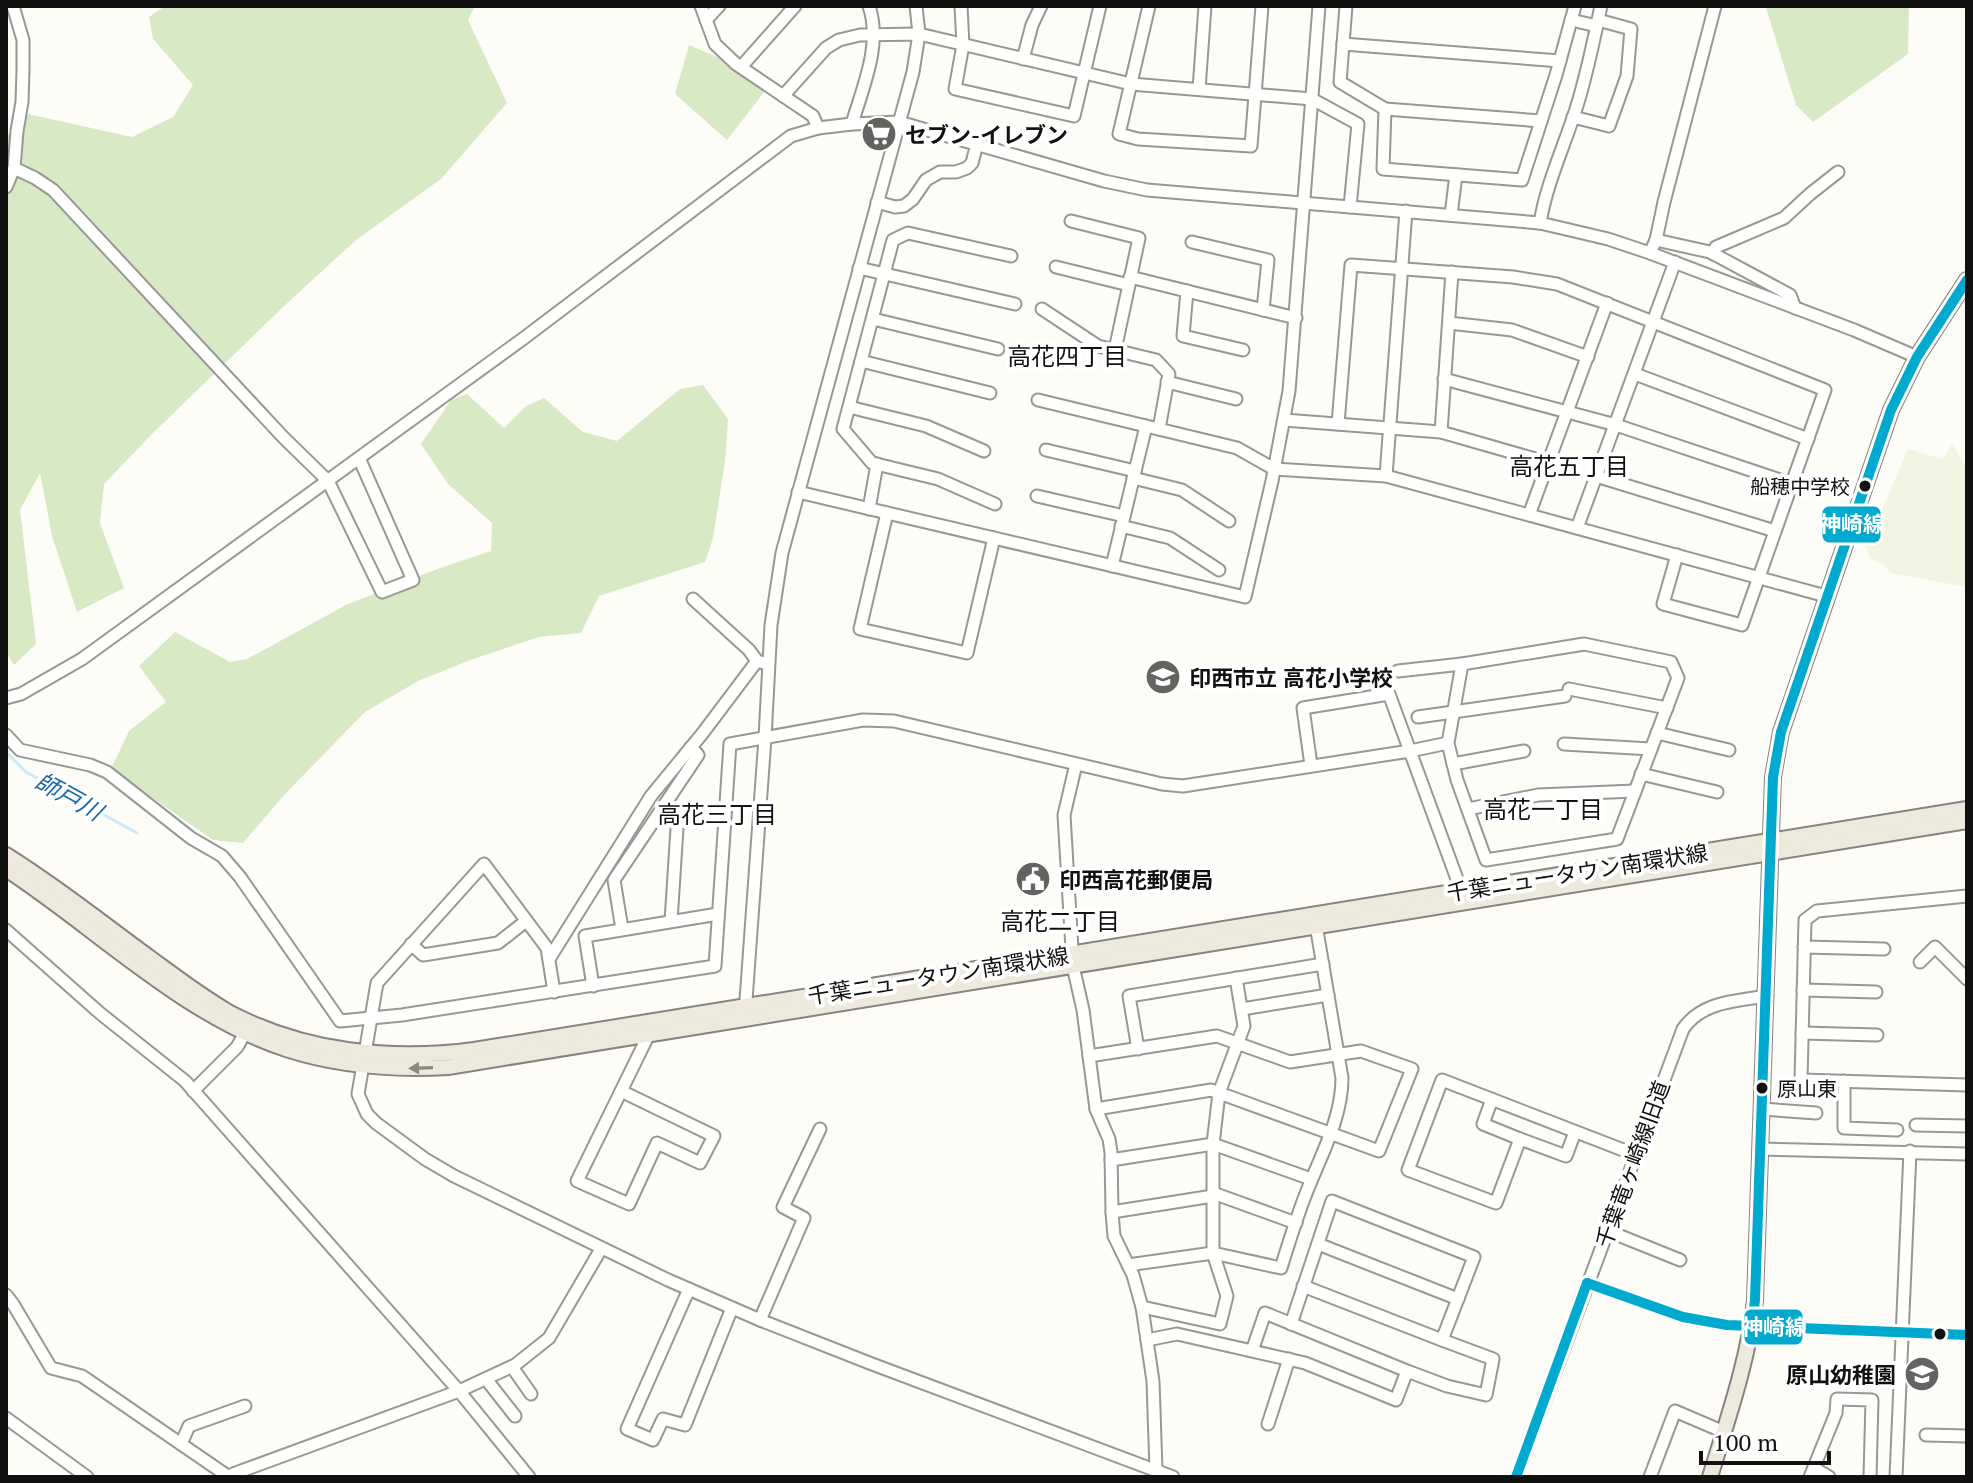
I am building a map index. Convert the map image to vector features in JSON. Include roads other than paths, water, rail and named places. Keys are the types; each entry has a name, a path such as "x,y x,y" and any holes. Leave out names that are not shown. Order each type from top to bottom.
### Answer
{"main road":[{"path":"1710,1477 1742,1369 1755,1300 1773,777 1781,732 1884,427 1917,357 1967,280"},
{"name":"千葉ニュータウン南環状線","path":"1770,848 1967,809"},
{"name":"千葉ニュータウン南環状線","path":"6,869 194,1004 249,1028 286,1049 339,1062 445,1054 745,1012 1770,848 1967,821"},
{"name":"千葉ニュータウン南環状線","path":"6,855 249,1028"},
{"name":"千葉ニュータウン南環状線","path":"363,1059 413,1069 448,1067 649,1034 745,1012"}],"street":[{"path":"6,187 14,168 22,102 23,40 13,6"},
{"path":"701,6 715,44 741,67 813,116 818,128"},
{"path":"706,20 719,6"},
{"path":"741,67 795,6"},
{"path":"852,124 875,35 869,6"},
{"path":"745,1012 765,738 763,662 778,575 798,492 916,57 919,34 916,6"},
{"path":"961,6 963,45 955,89 1074,116 1100,6"},
{"path":"1023,59 1032,25 1041,6"},
{"path":"1149,6 1119,134 1138,139 1251,146 1262,6"},
{"path":"1199,89 1205,6"},
{"path":"798,492 1245,597 1284,420 1292,365 1319,6"},
{"path":"1346,6 1340,82 1385,109 1541,121"},
{"path":"1385,109 1383,169 1522,180 1575,6"},
{"path":"1540,223 1544,200 1589,64 1601,6"},
{"path":"1650,253 1656,240 1715,6"},
{"path":"1571,20 1631,29 1627,76 1609,126 1573,117"},
{"path":"783,96 831,44 852,35 919,34 1131,84 1312,99 1358,124 1350,207"},
{"path":"1343,44 1560,61"},
{"path":"6,698 21,694 82,659 524,338 791,136 818,128 899,122 1126,187 1540,223 1608,239 1650,253 1917,357"},
{"path":"877,202 904,206 926,180 940,172 967,168 972,163 977,144"},
{"path":"14,168 53,190 283,437 328,481 382,592 413,580 359,458"},
{"path":"1713,254 1716,247 1784,218 1838,172"},
{"path":"1451,215 1456,175"},
{"path":"1386,476 1406,211"},
{"path":"1071,221 1139,238 1115,350"},
{"path":"995,504 938,479 872,463 843,429 893,240 908,233 1011,256"},
{"path":"1656,240 1713,254 1790,295 1795,308"},
{"path":"1192,242 1268,260 1263,310"},
{"path":"1577,528 1675,262"},
{"path":"1338,424 1351,265 1543,281 1607,303 1825,390 1742,625 1663,604 1677,555"},
{"path":"1056,267 1187,291 1296,318"},
{"path":"859,268 1015,304"},
{"path":"1441,432 1452,272"},
{"path":"1187,291 1183,336 1243,350"},
{"path":"1529,515 1607,303"},
{"path":"1042,309 1098,346 1156,360 1169,374 1159,429"},
{"path":"873,319 998,349"},
{"path":"1449,323 1504,328 1588,357"},
{"path":"861,361 990,393"},
{"path":"1635,374 1808,439"},
{"path":"1444,379 1616,425 1792,484"},
{"path":"1167,382 1236,399"},
{"path":"1038,400 1237,448 1274,469 1386,476 1826,596"},
{"path":"849,407 926,426 984,451"},
{"path":"1284,420 1441,432 1549,463"},
{"path":"1112,566 1146,426"},
{"path":"1046,450 1182,490 1229,521"},
{"path":"869,509 877,464"},
{"path":"1596,476 1775,531"},
{"path":"1037,496 1170,538 1219,570"},
{"path":"887,513 860,629 967,653 994,538"},
{"path":"693,599 763,662"},
{"path":"1398,671 1584,644 1671,662 1678,678 1617,839 1486,860 1448,743 1462,664"},
{"path":"549,959 651,796 763,662"},
{"path":"1418,717 1567,692 1667,708"},
{"path":"1311,765 1303,708 1389,694 1463,897"},
{"path":"6,735 20,750 90,765 107,772 191,838 222,856 240,877 340,1021 402,1015 715,966 730,744 878,719 1162,784 1183,786 1448,743"},
{"path":"1657,733 1729,750"},
{"path":"1564,744 1651,749"},
{"path":"622,929 614,880 698,755 691,747"},
{"path":"1453,764 1524,751"},
{"path":"1076,764 1064,815 1072,960 1083,1010 1096,1109 1109,1139 1114,1236 1133,1275 1142,1307 1153,1381 1156,1470"},
{"path":"1641,774 1717,792"},
{"path":"1468,809 1538,795 1635,791"},
{"path":"665,804 678,813 671,921"},
{"path":"554,992 547,948 484,864 377,983 358,1094 367,1114 445,1171 689,1289 872,1364 1173,1477"},
{"path":"1967,896 1817,911 1805,920 1801,1080 1967,1085"},
{"path":"593,986 585,936 718,914"},
{"path":"1128,1265 1213,1253 1281,1268 1341,1098 1342,1078 1315,920"},
{"path":"411,944 423,955 498,943 526,921"},
{"path":"6,930 101,1014 185,1081 459,1391 529,1477"},
{"path":"1804,947 1884,949"},
{"path":"1920,962 1935,947 1967,979"},
{"path":"1138,1049 1129,996 1323,964"},
{"path":"1142,1307 1220,1324 1227,1296 1213,1253 1213,1144 1219,1093 1244,1026 1236,978"},
{"path":"1803,990 1876,992"},
{"path":"1242,1009 1328,995"},
{"name":"千葉竜ヶ崎線旧道","path":"1516,1477 1680,1035 1687,1023 1710,1006 1767,996"},
{"path":"193,1091 237,1047 249,1028"},
{"path":"1802,1033 1877,1035"},
{"path":"621,1091 714,1136 700,1163 657,1143 629,1204 577,1181 621,1091 649,1034"},
{"path":"1089,1056 1217,1036 1290,1062 1361,1051 1412,1069 1379,1151 1211,1090 1096,1109"},
{"path":"1520,1139 1496,1203 1408,1170 1442,1080 1636,1155"},
{"path":"1844,1081 1844,1128 1897,1130"},
{"path":"1492,1099 1483,1124 1520,1139 1566,1156 1575,1132"},
{"path":"1762,1109 1816,1113"},
{"path":"1916,1125 1967,1126"},
{"path":"760,1320 804,1218 783,1207 820,1129"},
{"path":"1111,1160 1213,1144 1311,1179"},
{"path":"1760,1149 1967,1154"},
{"path":"1896,1477 1910,1151"},
{"path":"1112,1212 1213,1194 1296,1223"},
{"path":"1291,1324 1332,1201 1474,1257 1442,1340"},
{"path":"1608,1231 1680,1260"},
{"path":"1318,1244 1458,1299"},
{"path":"6,1295 51,1368 82,1376 230,1477 459,1391 512,1367 549,1338 601,1249"},
{"path":"1587,1283 1683,1317 1706,1322 1752,1327 1967,1335"},
{"path":"1252,1351 1265,1313 1447,1386 1486,1395 1493,1359 1303,1286"},
{"path":"689,1289 627,1429 653,1440 663,1419 685,1425 732,1308"},
{"path":"1147,1340 1177,1334 1289,1359 1396,1400 1407,1371"},
{"path":"1268,1424 1289,1359"},
{"path":"512,1367 531,1394"},
{"path":"486,1379 515,1416"},
{"path":"1829,1477 1812,1473 1836,1413 1837,1399 1872,1400 1870,1477"},
{"path":"181,1444 189,1426 245,1406"},
{"path":"1650,1477 1675,1411 1724,1432"},
{"path":"6,1418 87,1477"},
{"path":"1926,1435 1967,1436"}],"waterway":[{"name":"師戸川","path":"6,752 26,772 137,833"}],"place":[{"name":"セブン-イレブン","path":"879,134"},
{"name":"船穂中学校","path":"1865,486"},
{"name":"印西市立 高花小学校","path":"1163,677"},
{"name":"印西高花郵便局","path":"1033,879"},
{"name":"原山東","path":"1762,1088"},
{"name":"原山幼稚園","path":"1922,1374"}],"district":[{"name":"高花四丁目","path":"1067,356"},
{"name":"高花五丁目","path":"1569,466"},
{"name":"高花一丁目","path":"1543,809"},
{"name":"高花三丁目","path":"717,814"},
{"name":"高花二丁目","path":"1060,921"}]}
